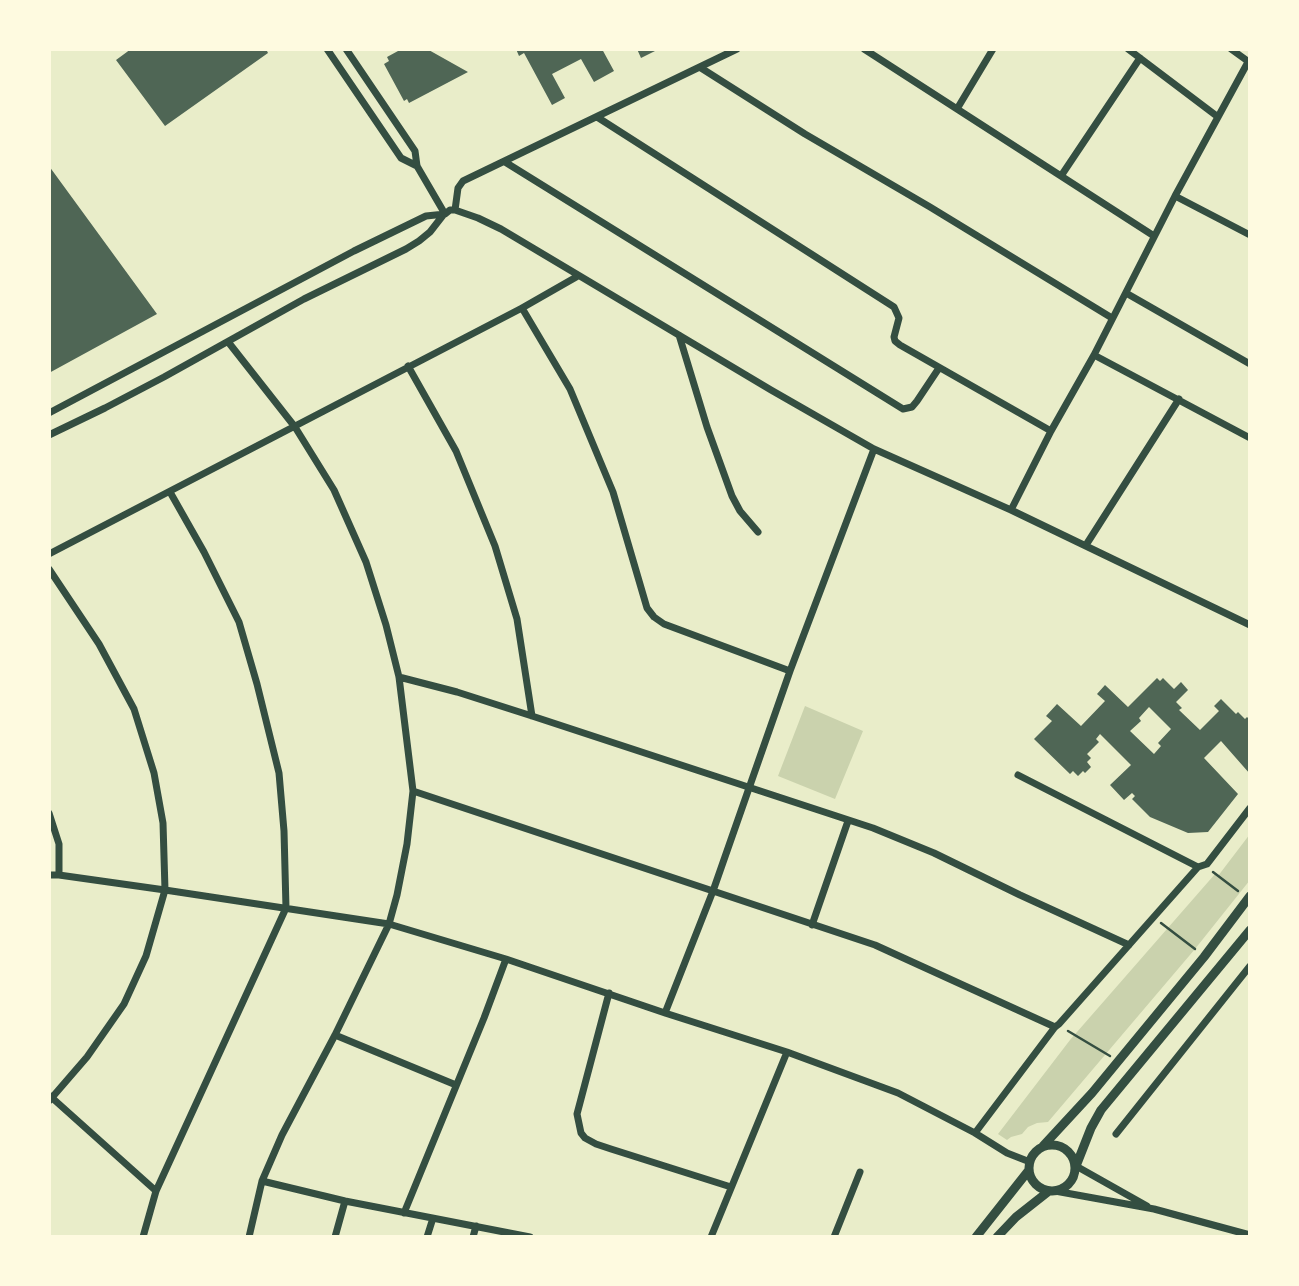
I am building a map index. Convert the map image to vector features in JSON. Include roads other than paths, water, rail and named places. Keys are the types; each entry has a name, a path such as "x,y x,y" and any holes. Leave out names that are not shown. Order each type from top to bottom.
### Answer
{"street":[{"path":"327,49 401,158 416,166"},
{"path":"346,49 415,151 416,166 445,214"},
{"path":"455,210 457,191 462,182 737,49"},
{"path":"864,49 1154,236"},
{"path":"957,109 993,49"},
{"path":"1128,49 1218,117"},
{"path":"1011,510 1175,196 1249,62 1231,49"},
{"path":"1061,176 1140,58"},
{"path":"701,68 805,134 1112,318"},
{"path":"597,117 894,307 898,318 895,341 1051,430"},
{"path":"505,162 903,409 912,407 939,368"},
{"path":"1175,196 1250,235"},
{"path":"49,435 229,343 304,299 419,241 445,214 455,210 500,229 874,449 1086,545 1250,625"},
{"path":"49,413 354,251 426,216 445,214"},
{"path":"49,554 522,308 578,276"},
{"path":"1126,293 1250,364"},
{"path":"522,308 570,389 613,492 647,608 664,624 790,671"},
{"path":"679,335 707,427 732,496 740,511 758,532"},
{"path":"229,343 295,427 334,490 366,562 399,677 413,791 407,844 389,924 282,1135 262,1181 249,1237"},
{"path":"1094,355 1250,438"},
{"path":"408,366 456,452 495,546 517,619 532,716"},
{"path":"1086,545 1179,398"},
{"path":"665,1013 713,891 790,671 874,449"},
{"path":"143,1237 156,1191 286,908 279,774 257,684 239,622 170,492"},
{"path":"49,569 99,644 134,709 154,773 163,823 165,890 146,956 124,1004 87,1057 50,1098 156,1191"},
{"path":"399,677 457,692 873,828 934,853 1129,945"},
{"path":"1018,775 1198,867"},
{"path":"413,791 876,945 1057,1026"},
{"path":"975,1133 1057,1026 1198,867 1207,864 1250,808"},
{"path":"49,813 59,844 60,875"},
{"path":"811,925 848,821"},
{"path":"49,875 389,924 506,959 787,1052 898,1093 975,1133 1029,1166 1038,1186 1052,1191 1154,1209 1250,1235"},
{"path":"976,1237 1029,1166 1037,1150 1093,1093 1250,896"},
{"path":"998,1237 1016,1217 1052,1191 1068,1185 1073,1180 1091,1128 1101,1110 1250,930"},
{"path":"404,1213 506,959"},
{"path":"1116,1134 1250,967"},
{"path":"609,993 577,1114 581,1133 585,1138 611,1149 731,1187"},
{"path":"335,1035 456,1085"},
{"path":"711,1237 787,1052"},
{"path":"1043,1146 1063,1147 1073,1157 1076,1166 1154,1209"},
{"path":"834,1237 860,1172"},
{"path":"262,1181 345,1201 530,1237"},
{"path":"335,1237 345,1201"},
{"path":"427,1237 433,1218"},
{"path":"473,1237 475,1226"}]}
